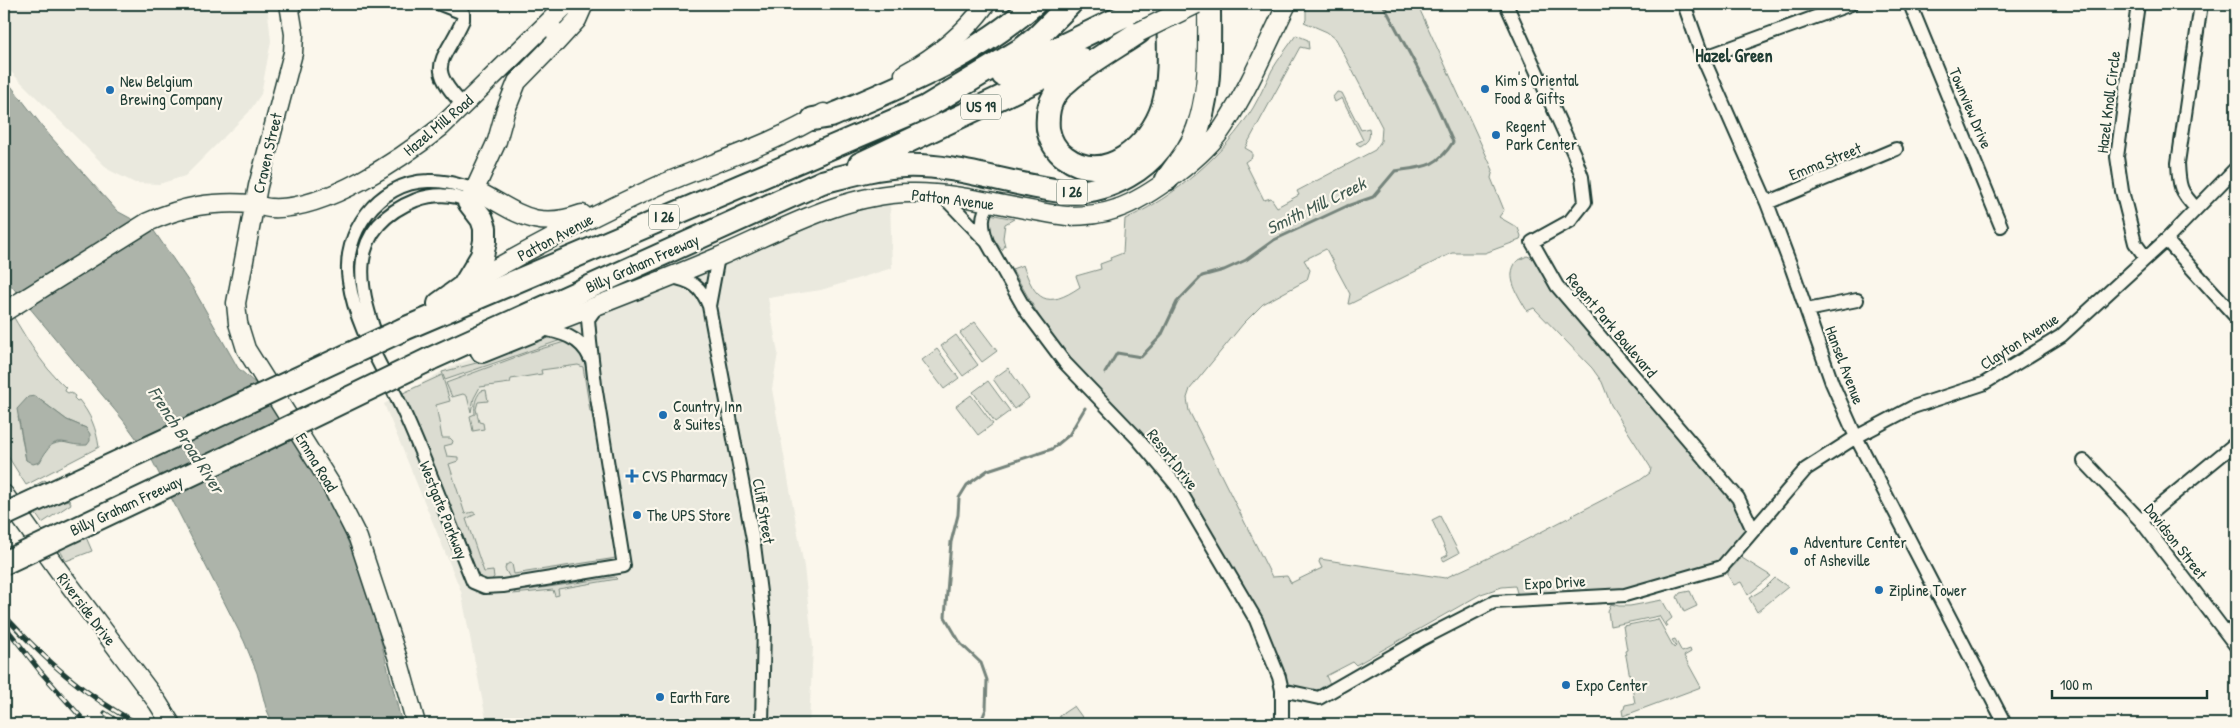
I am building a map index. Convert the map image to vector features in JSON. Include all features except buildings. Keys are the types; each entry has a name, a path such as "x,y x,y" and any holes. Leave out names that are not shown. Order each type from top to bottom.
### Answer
{"highway":[{"path":"813,120 831,116 948,64 987,41 1034,4"},
{"name":"Billy Graham Freeway","path":"4,515 404,329 926,107 1022,49 1037,37 1070,4"},
{"path":"1139,32 1069,80 1054,96 1049,109 1049,134 1058,150 1071,162 1095,168 1119,161 1146,140 1163,105 1165,94 1168,62 1168,4"},
{"name":"Billy Graham Freeway","path":"4,563 430,359 822,182 882,168 905,166 969,173 1073,192 1098,189 1112,184 1151,161 1169,138 1176,124 1184,84 1186,4"},
{"path":"1167,179 1192,142 1203,109 1209,60 1209,4"},
{"name":"US 19","path":"926,107 1016,69 1143,6"},
{"name":"US 19","path":"822,182 1139,32"},
{"path":"404,329 464,286 482,256 485,228 471,195"},
{"path":"430,359 454,361 539,328"}],"main road":[{"name":"US 19","path":"1139,32 1196,4"}],"street":[{"name":"Craven Street","path":"4,312 148,222 197,205 220,203 255,204 266,151 293,53 294,34 289,4"},
{"path":"440,4 463,13 463,20 442,58 440,70 448,90 464,106"},
{"name":"Hazel Mill Road","path":"255,204 270,208 312,202 330,196 391,163 419,145 464,106 568,4"},
{"path":"471,195 492,152 511,95 518,82 531,66 577,20 584,4"},
{"name":"Patton Avenue","path":"464,286 616,206 813,120 919,66 955,38 986,4"},
{"name":"Patton Avenue","path":"539,328 718,257 834,207 879,196 910,193 941,194 1041,213 1067,216 1086,216 1117,209 1142,197 1193,160 1224,128 1287,4"},
{"name":"Regent Park Boulevard","path":"1506,4 1573,151 1582,177 1585,202 1570,221 1532,242 1556,286 1738,498 1753,530"},
{"name":"Hansel Avenue","path":"1684,4 1703,58 1766,203 1807,310 1832,383 1856,437 2005,724"},
{"path":"1703,58 1851,4"},
{"name":"Townview Drive","path":"1910,4 2001,226"},
{"name":"Hazel Knoll Circle","path":"2138,4 2116,157 2135,244 2146,258"},
{"path":"2196,208 2184,196 2179,185 2178,163 2201,4"},
{"path":"548,23 556,33 555,44"},
{"name":"Emma Street","path":"1766,203 1896,149"},
{"path":"492,152 492,190 499,202"},
{"name":"Clayton Avenue","path":"1806,469 1856,437 1913,407 1984,384 2061,336 2166,240 2236,168"},
{"name":"Westgate Parkway","path":"471,195 448,182 428,181 405,185 385,197 370,210 351,241 348,256 348,280 353,300 368,340 406,416 473,582 485,587 503,586 624,566 592,362 588,319 598,305"},
{"name":"Resort Drive","path":"941,194 987,242"},
{"path":"406,416 371,323 361,281 362,261 367,241 380,222 400,207 424,198 447,195 462,198 471,195 499,202 526,217 541,222 557,221 592,210 616,206"},
{"name":"Resort Drive","path":"990,203 983,216 982,227 987,242 1026,310 1065,363 1137,438 1177,486 1256,620 1279,677 1282,690 1282,724"},
{"name":"Emma Road","path":"255,204 236,303 241,336 253,361 330,483 354,532 387,621 416,724"},
{"path":"2166,240 2236,317"},
{"name":"Cliff Street","path":"710,306 718,257"},
{"name":"Cliff Street","path":"670,276 695,284 706,297 710,306 754,545 763,616 765,654 762,724"},
{"path":"1807,310 1857,300"},
{"name":"Westgate Parkway","path":"539,328 560,332 571,337 586,349 592,362"},
{"path":"2140,521 2236,443"},
{"name":"Davidson Street","path":"2084,461 2140,521 2236,646"},
{"name":"Expo Drive","path":"1282,690 1319,698 1420,640 1494,602 1625,595 1722,567 1806,469"},
{"name":"Riverside Drive","path":"4,494 158,703 171,724"}],"shaded area":[{"name":"New Belgium Brewing Company","path":"4,4 267,4 271,41 261,94 249,112 185,176 159,184 135,183 109,170 4,65"},
{"path":"1306,4 1412,4 1419,8 1493,170 1491,178 1504,210 1499,217 1518,228 1521,236 1520,240 1485,253 1452,253 1350,304 1348,304 1350,294 1326,249 1304,260 1310,270 1307,280 1263,304 1243,324 1190,389 1187,398 1189,411 1272,577 1287,576 1291,583 1322,568 1319,562 1320,559 1445,578 1514,546 1639,481 1650,473 1651,468 1611,405 1602,382 1592,368 1534,308 1527,311 1520,299 1512,280 1512,273 1517,261 1527,256 1535,259 1734,501 1745,533 1725,556 1708,566 1626,591 1518,596 1515,586 1502,587 1481,594 1356,665 1353,662 1326,676 1331,686 1323,693 1287,684 1228,565 1181,480 1076,368 1043,323 1012,269 1023,265 1037,293 1043,298 1058,298 1080,287 1076,276 1101,269 1100,264 1123,253 1125,219 1180,187 1228,142 1253,108 1272,70 1296,35 1308,40 1309,49 1300,47 1245,148 1252,152 1252,157 1245,162 1264,200 1271,198 1277,207 1299,195 1297,191 1375,150 1381,141 1382,127 1336,39 1327,32 1304,22 1306,20"},
{"path":"1337,92 1342,93 1361,130 1369,128 1370,134 1368,139 1360,146 1356,143 1363,140 1342,98 1335,102 1333,97"},
{"path":"890,199 892,268 821,290 768,298 778,353 772,389 804,567 813,647 809,724 487,724 461,591 384,404 450,367 617,305 811,221"},
{"path":"990,214 1014,219 1005,224 1003,238 1005,246 1002,250 993,238 989,228 988,219"},
{"path":"4,301 24,335 48,369 66,388 65,391 75,396 74,398 77,401 79,400 87,411 95,428 99,447 26,485 4,450","holes":["35,396 67,420 86,428 72,443 60,442 54,444 26,460 18,417"]},
{"path":"975,322 997,351 982,362 960,333"},
{"path":"956,335 978,365 963,376 941,346"},
{"path":"554,337 564,339 445,380 442,372 484,361 534,341"},
{"path":"568,341 581,356 585,364 590,383 593,412 590,411 583,367 578,365 541,370 542,374 511,379 510,383 480,387 474,398 471,412 467,396 463,394 452,397 446,383 527,353"},
{"path":"937,349 959,378 944,389 922,360"},
{"path":"1008,368 1029,398 1014,409 993,379"},
{"path":"442,375 450,401 436,405 442,438 450,438 453,441 452,444 444,446 447,456 458,457 458,461 449,464 465,514 473,512 476,514 466,519 484,572 493,571 494,577 490,582 478,583 417,434 403,393"},
{"path":"988,381 1010,411 995,422 973,392"},
{"path":"486,390 488,401 478,402 476,409 479,422 483,423 484,429 473,431 470,416 475,414 477,396 481,391"},
{"path":"971,395 993,424 978,435 956,406"},
{"path":"58,477 60,481 53,488 60,502 69,500 71,504 42,523 24,497 29,490 36,488 34,486 45,480 47,482"},
{"path":"1440,516 1459,553 1444,561 1442,558 1448,555 1432,520"},
{"path":"80,523 92,551 66,561 52,536"},
{"path":"616,558 615,561 514,580 510,578 505,569 506,565 512,564 514,574"},
{"path":"1742,558 1771,576 1748,595 1741,582 1734,585 1728,576 1728,571"},
{"path":"615,577 617,579 558,589 559,595 555,596 553,590 513,594 515,592"},
{"path":"1775,578 1788,587 1757,612 1749,598 1764,589"},
{"path":"1690,591 1697,606 1684,612 1677,597 1680,593"},
{"path":"1662,600 1672,618 1666,623 1668,626 1666,627 1659,616 1610,626 1608,611 1611,604 1630,606"},
{"path":"1658,619 1674,648 1676,646 1672,640 1675,639 1682,652 1690,649 1691,652 1684,656 1701,687 1623,716 1622,710 1625,705 1635,703 1625,651 1627,650 1623,626"},
{"path":"1074,706 1087,724 1065,724 1059,716"}],"water":[{"name":"French Broad River","path":"4,77 50,136 117,211 154,231 193,288 238,368 273,399 329,499 353,553 372,606 402,724 273,724 266,708 257,673 244,641 152,460 123,420 4,277"},
{"path":"35,396 67,420 86,428 90,434 90,441 87,445 55,443 40,462 33,464 26,460 17,409 28,397"}],"waterway":[{"name":"Smith Mill Creek","path":"1105,373 1117,353 1141,357 1161,336 1177,302 1202,276 1224,270 1246,260 1274,240 1347,206 1373,197 1395,171 1428,165 1435,162 1447,151 1453,142 1432,95 1383,4"},
{"name":"Smith Mill Creek","path":"980,724 986,709 987,680 981,663 961,644 945,617 951,542 958,515 959,498 967,485 988,470 1052,449 1069,435 1085,408"}],"railway":[{"path":"4,615 66,676 100,701 138,724"},
{"path":"4,625 40,671 87,724"},
{"path":"105,713 122,724"}],"place":[{"name":"Kim's Oriental Food & Gifts","path":"1485,89"},
{"name":"New Belgium Brewing Company","path":"110,90"},
{"name":"Regent Park Center","path":"1496,135"},
{"name":"Country Inn & Suites","path":"663,415"},
{"name":"CVS Pharmacy","path":"632,476"},
{"name":"The UPS Store","path":"637,515"},
{"name":"Adventure Center of Asheville","path":"1794,551"},
{"name":"Zipline Tower","path":"1879,590"},
{"name":"Expo Center","path":"1566,685"},
{"name":"Earth Fare","path":"660,697"}],"district":[{"name":"Hazel Green","path":"1734,56"}]}
